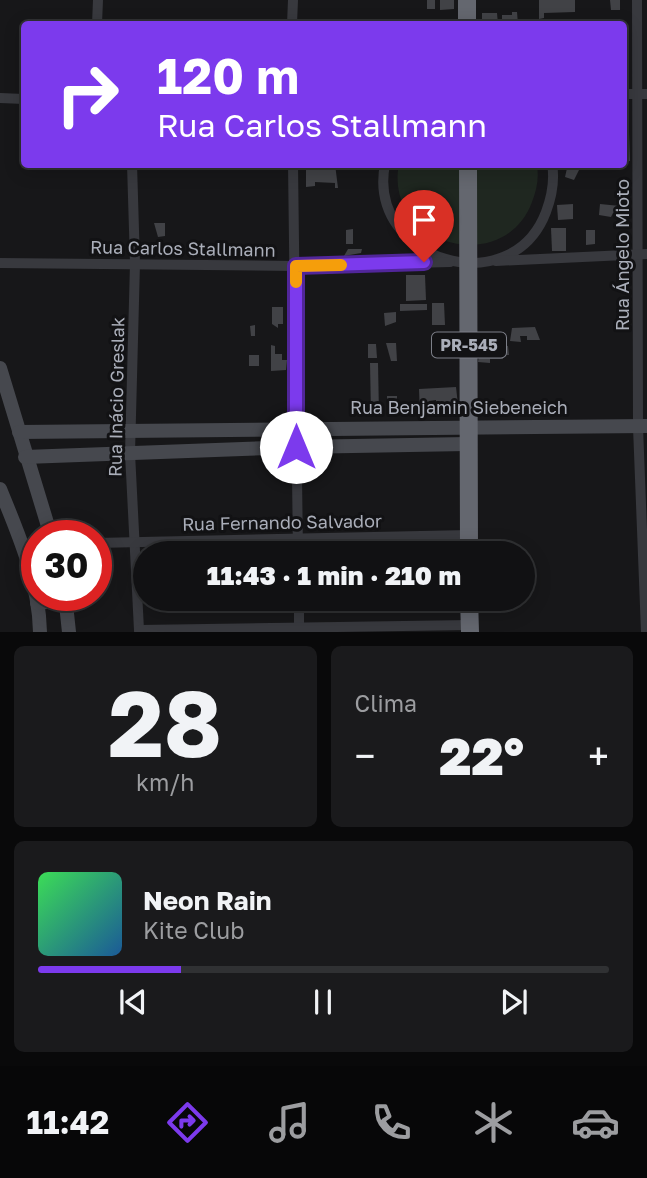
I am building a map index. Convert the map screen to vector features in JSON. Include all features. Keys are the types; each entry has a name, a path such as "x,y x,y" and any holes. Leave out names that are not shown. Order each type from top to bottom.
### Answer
{"highway":[{"path":"467,0 467,21"},
{"name":"PR-545","path":"468,168 477,263 467,444 469,541"},
{"path":"469,611 470,629"}],"street":[{"path":"97,21 98,0"},
{"path":"292,21 293,0"},
{"name":"Rua Ángelo Mioto","path":"638,0 643,94 642,426 646,632"},
{"path":"0,98 21,99"},
{"name":"Rua Inácio Greslak","path":"132,168 135,262 130,453 135,541"},
{"path":"293,168 298,538"},
{"path":"385,168 384,187 396,222 420,249 450,261 477,263 643,254"},
{"path":"477,263 517,248 536,231 551,197 552,168"},
{"name":"Rua Carlos Stallmann","path":"0,263 135,262 296,266 450,261"},
{"path":"0,368 4,396 19,432 46,520"},
{"name":"Rua Benjamin Siebeneich","path":"19,432 642,426"},
{"name":"Rua Benjamin Siebeneich","path":"25,457 467,444"},
{"path":"0,489 21,541"},
{"name":"Rua Fernando Salvador","path":"135,541 469,535"},
{"name":"Rua Fernando Salvador","path":"112,542 133,541"},
{"path":"38,611 40,632"},
{"path":"67,611 69,632"},
{"name":"Rua Inácio Greslak","path":"139,611 140,631"},
{"path":"299,611 299,627"},
{"path":"140,631 275,630 299,627 470,629"}],"shaded area":[{"path":"399,168 537,168 532,202 518,226 497,240 473,245 449,242 427,232 409,215 399,192"}],"building":[{"path":"427,0 435,0 435,9 427,9"},
{"path":"440,0 454,0 454,9 440,10"},
{"path":"539,0 575,0 575,12 544,13 544,18 539,19"},
{"path":"610,0 620,0 620,10 611,10"},
{"path":"512,12 517,12 518,21 502,21 502,15 512,15"},
{"path":"482,13 497,13 498,21 482,21"},
{"path":"627,132 629,132 630,161 627,161"},
{"path":"306,168 336,168 338,188 335,188 335,183 315,182 315,186 306,187"},
{"path":"567,168 580,168 574,180 565,177"},
{"path":"573,204 573,219 558,220 557,205"},
{"path":"600,204 620,206 618,213 613,213 611,217 599,215"},
{"path":"154,223 165,223 165,236 158,237"},
{"path":"551,228 566,228 566,251 552,251"},
{"path":"353,229 353,244 346,244 346,230"},
{"path":"586,230 595,230 595,244 586,245"},
{"path":"348,249 362,249 361,253 344,256"},
{"path":"406,275 425,275 426,300 406,301"},
{"path":"432,303 444,303 445,325 432,325"},
{"path":"400,304 427,304 427,310 400,311"},
{"path":"272,307 283,307 283,324 278,324 278,328 272,324"},
{"path":"396,312 396,322 385,326 384,313"},
{"path":"255,325 255,336 251,336 250,326"},
{"path":"535,327 540,340 527,340 527,336 520,336 521,342 510,341 512,328"},
{"path":"386,343 396,343 397,361 391,361"},
{"path":"493,343 508,346 509,355 503,355 503,359 490,359 490,363 478,362 480,347 492,346"},
{"path":"368,344 376,344 377,358 368,358"},
{"path":"271,345 275,346 275,354 282,354 282,360 287,360 286,370 271,371"},
{"path":"249,355 259,355 259,366 249,366"},
{"path":"370,363 378,363 379,414 371,414"},
{"path":"456,387 459,414 436,416 436,400 429,401 429,415 420,416 419,389"},
{"path":"387,396 397,396 397,413 387,413"}],"slow traffic":[{"path":"296,282 296,266 341,265"}],"route":[{"path":"296,447 296,266 424,262"}]}
